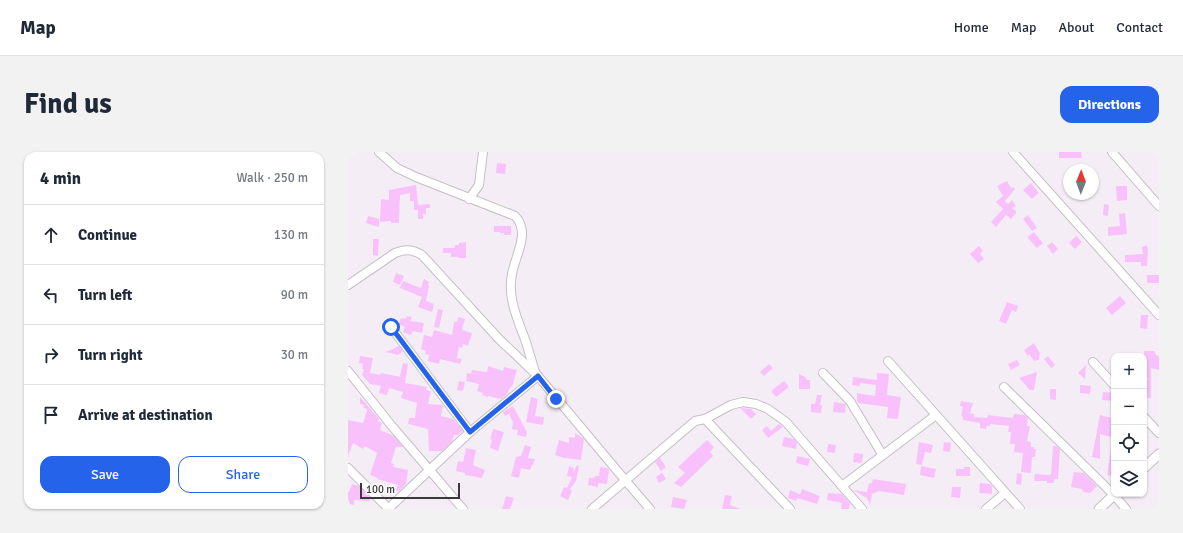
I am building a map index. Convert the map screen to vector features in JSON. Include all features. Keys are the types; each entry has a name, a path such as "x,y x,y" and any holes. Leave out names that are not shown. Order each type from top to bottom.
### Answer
{"street":[{"path":"379,152 397,168 469,199 515,216 521,222 522,231 519,253 512,274 510,290 515,315 537,375"},
{"path":"469,199 479,185 483,152"},
{"path":"1013,152 1159,315"},
{"path":"1112,152 1159,206"},
{"path":"348,285 395,253 402,250 415,251 422,255 499,339 537,375 650,509"},
{"path":"391,327 470,432"},
{"path":"888,361 1020,509"},
{"path":"1093,362 1111,381"},
{"path":"348,371 463,509"},
{"path":"824,373 850,401 882,454"},
{"path":"348,468 388,509 470,432 537,375"},
{"path":"1004,387 1111,490"},
{"path":"592,509 695,421 705,419 731,405 743,402 756,404 768,409 786,422 862,509"},
{"path":"842,486 882,454 936,415"},
{"path":"705,419 790,509"},
{"path":"1147,420 1159,433"},
{"path":"1147,465 1159,454"},
{"path":"986,509 1005,493"},
{"path":"1098,509 1112,497"},
{"path":"1117,497 1126,509"}],"building":[{"path":"1059,152 1081,152 1082,158 1059,158"},
{"path":"497,163 506,164 505,174 496,173"},
{"path":"1007,181 1011,188 1013,187 1015,189 1005,201 1008,204 1012,200 1016,206 1012,208 1016,211 1016,213 1011,219 1006,215 996,227 991,222 1003,209 996,202 1003,196 997,186"},
{"path":"1031,183 1039,193 1032,199 1023,190"},
{"path":"416,185 418,205 430,204 430,208 426,208 426,214 423,214 423,219 418,219 418,210 414,210 414,201 410,201 410,193 400,195 399,223 391,223 391,221 380,222 381,199 389,200 389,190"},
{"path":"1116,186 1127,186 1127,200 1117,201"},
{"path":"1104,204 1109,205 1108,216 1103,215"},
{"path":"1125,213 1127,234 1108,236 1108,227 1120,226 1119,214"},
{"path":"1028,215 1037,228 1032,231 1023,219"},
{"path":"368,216 379,219 379,227 366,223"},
{"path":"494,226 511,226 511,235 504,235 504,233 494,232"},
{"path":"1034,232 1043,243 1037,248 1027,237"},
{"path":"1076,236 1082,242 1075,249 1069,243"},
{"path":"373,239 379,239 378,256 373,255"},
{"path":"466,242 466,258 451,257 451,253 443,253 443,248 455,248 455,245"},
{"path":"1052,242 1058,249 1053,254 1047,246"},
{"path":"1147,245 1147,266 1141,266 1141,262 1125,262 1125,255 1143,254 1142,247"},
{"path":"979,246 983,251 980,254 984,259 978,263 970,254"},
{"path":"396,273 404,276 400,285 393,282"},
{"path":"1147,275 1159,275 1159,283 1147,283"},
{"path":"424,279 429,282 426,301 434,304 432,312 418,307 422,297 400,288 403,281 421,288"},
{"path":"1120,296 1126,303 1112,315 1106,308"},
{"path":"1007,302 1018,306 1016,312 1012,310 1006,324 999,321"},
{"path":"438,309 443,310 439,328 434,327"},
{"path":"1141,315 1148,315 1147,329 1140,328"},
{"path":"407,316 412,317 410,321 424,323 422,333 413,331 411,335 403,332 405,327 399,324 401,318 406,319"},
{"path":"458,317 465,319 462,330 472,333 468,346 463,344 462,348 459,347 457,358 462,359 460,364 440,359 439,364 428,361 429,355 425,354 426,351 421,349 424,335 432,337 434,330 452,335 454,322 457,322"},
{"path":"1034,343 1040,353 1039,360 1034,361 1024,350"},
{"path":"399,346 403,351 398,355 386,352"},
{"path":"1144,351 1154,351 1156,355 1159,356 1159,370 1151,368 1151,398 1147,398 1147,353 1144,353"},
{"path":"360,356 373,358 370,373 380,375 381,373 401,377 403,363 408,364 405,383 427,387 426,390 431,391 428,404 443,405 441,416 453,419 463,431 458,435 454,435 452,442 442,451 429,451 428,429 408,424 409,418 415,418 417,403 401,398 403,392 389,388 387,395 379,393 381,386 370,384 362,375 364,369 362,369 363,364 359,363"},
{"path":"1048,356 1055,365 1051,368 1044,359"},
{"path":"1017,360 1020,365 1011,370 1008,364"},
{"path":"769,364 773,368 764,376 760,372"},
{"path":"1086,365 1085,379 1078,373"},
{"path":"488,366 503,371 504,367 517,370 512,387 510,387 507,394 501,399 482,395 483,393 477,391 479,384 466,381 467,373 471,374 472,370 487,372"},
{"path":"1037,372 1034,390 1030,390 1019,378"},
{"path":"877,373 889,374 887,395 901,397 898,419 887,418 888,407 858,403 857,401 857,393 875,396 876,385 860,383 860,386 852,385 853,377 877,380"},
{"path":"799,374 807,380 810,380 810,389 799,389"},
{"path":"459,381 465,382 463,391 457,390"},
{"path":"784,381 789,387 776,397 771,391"},
{"path":"1080,385 1091,386 1090,394 1080,393"},
{"path":"1050,389 1056,389 1056,400 1050,399"},
{"path":"1103,392 1111,393 1111,401 1102,400"},
{"path":"817,395 822,395 820,405 822,405 821,413 811,412 811,404 815,404"},
{"path":"360,397 379,419 378,421 382,423 380,430 394,436 403,447 396,447 391,463 394,464 393,467 408,470 406,484 398,492 396,490 398,485 377,479 378,478 370,475 377,453 365,446 363,449 353,443 348,456 348,420 363,423 367,411 367,409 363,407 364,405 360,404"},
{"path":"531,397 538,399 535,416 544,417 543,425 526,422"},
{"path":"961,401 973,403 970,413 974,414 974,417 987,418 988,415 1013,418 1014,414 1025,415 1028,418 1027,426 1030,426 1027,441 1031,442 1031,447 1036,449 1035,457 1032,457 1031,473 1021,472 1023,453 1014,452 1015,444 1010,444 1011,432 1008,432 1009,426 990,424 990,426 987,426 986,429 980,428 980,423 963,420 963,417 961,416 963,407 960,406"},
{"path":"834,402 846,404 845,413 833,412"},
{"path":"513,406 527,432 526,437 517,435 518,430 512,429 513,422 509,414 505,416 503,412"},
{"path":"740,408 751,409 756,414 751,419"},
{"path":"1100,415 1111,418 1111,437 1100,434 1100,459 1092,457"},
{"path":"779,424 783,427 768,438 762,430 767,426 771,431"},
{"path":"493,429 504,432 498,451 490,448 492,440 490,439"},
{"path":"575,433 584,439 581,460 564,458 555,455 559,440 569,443 569,437 575,438"},
{"path":"784,437 794,439 797,443 796,449 782,446"},
{"path":"707,440 714,447 710,452 713,456 681,487 674,483 685,473 678,467"},
{"path":"919,442 933,445 931,453 925,452 922,465 916,464"},
{"path":"944,442 951,443 950,452 943,451"},
{"path":"828,444 836,445 835,453 827,452"},
{"path":"525,445 531,447 528,458 535,459 533,465 530,470 521,468 519,478 511,476 516,457 521,456"},
{"path":"1053,446 1060,449 1058,479 1054,479 1054,483 1047,483 1047,481 1034,481 1035,474 1051,475"},
{"path":"466,448 476,450 473,465 485,470 482,478 465,475 465,473 456,471 458,461 463,462"},
{"path":"1111,448 1111,476 1107,475"},
{"path":"854,453 863,454 862,463 853,462"},
{"path":"797,456 810,459 808,466 796,463"},
{"path":"660,458 666,467 661,471 655,462"},
{"path":"577,465 579,466 576,481 570,489 572,491 568,500 560,496 564,487 567,488 572,477 567,476 569,466 574,468 573,473"},
{"path":"921,466 936,469 934,478 920,475"},
{"path":"600,467 607,468 609,470 607,484 598,483 598,487 588,485 589,478 599,476"},
{"path":"964,467 970,467 970,476 956,476 956,469 964,469"},
{"path":"1074,472 1084,473 1097,486 1090,493 1083,492 1082,489 1071,487"},
{"path":"662,473 666,479 659,483 656,477"},
{"path":"1017,473 1022,474 1021,485 1016,484"},
{"path":"873,479 906,484 904,495 879,491 872,494 870,505 867,498 853,490 867,492 869,483 872,483"},
{"path":"980,483 990,484 992,486 992,494 979,493"},
{"path":"352,484 359,486 370,498 370,501 354,500 354,505 348,504 348,492"},
{"path":"952,487 961,487 960,498 951,497"},
{"path":"802,489 820,496 817,504 797,498 796,501 788,498 790,490 800,494"},
{"path":"828,493 842,494 850,504 849,509 841,509 842,503 827,500"},
{"path":"725,495 732,496 730,505 740,509 722,509"},
{"path":"506,496 514,498 510,509 502,509"},
{"path":"673,497 687,500 684,509 671,507"}],"route":[{"path":"391,327 470,432 538,376 556,399"}]}
